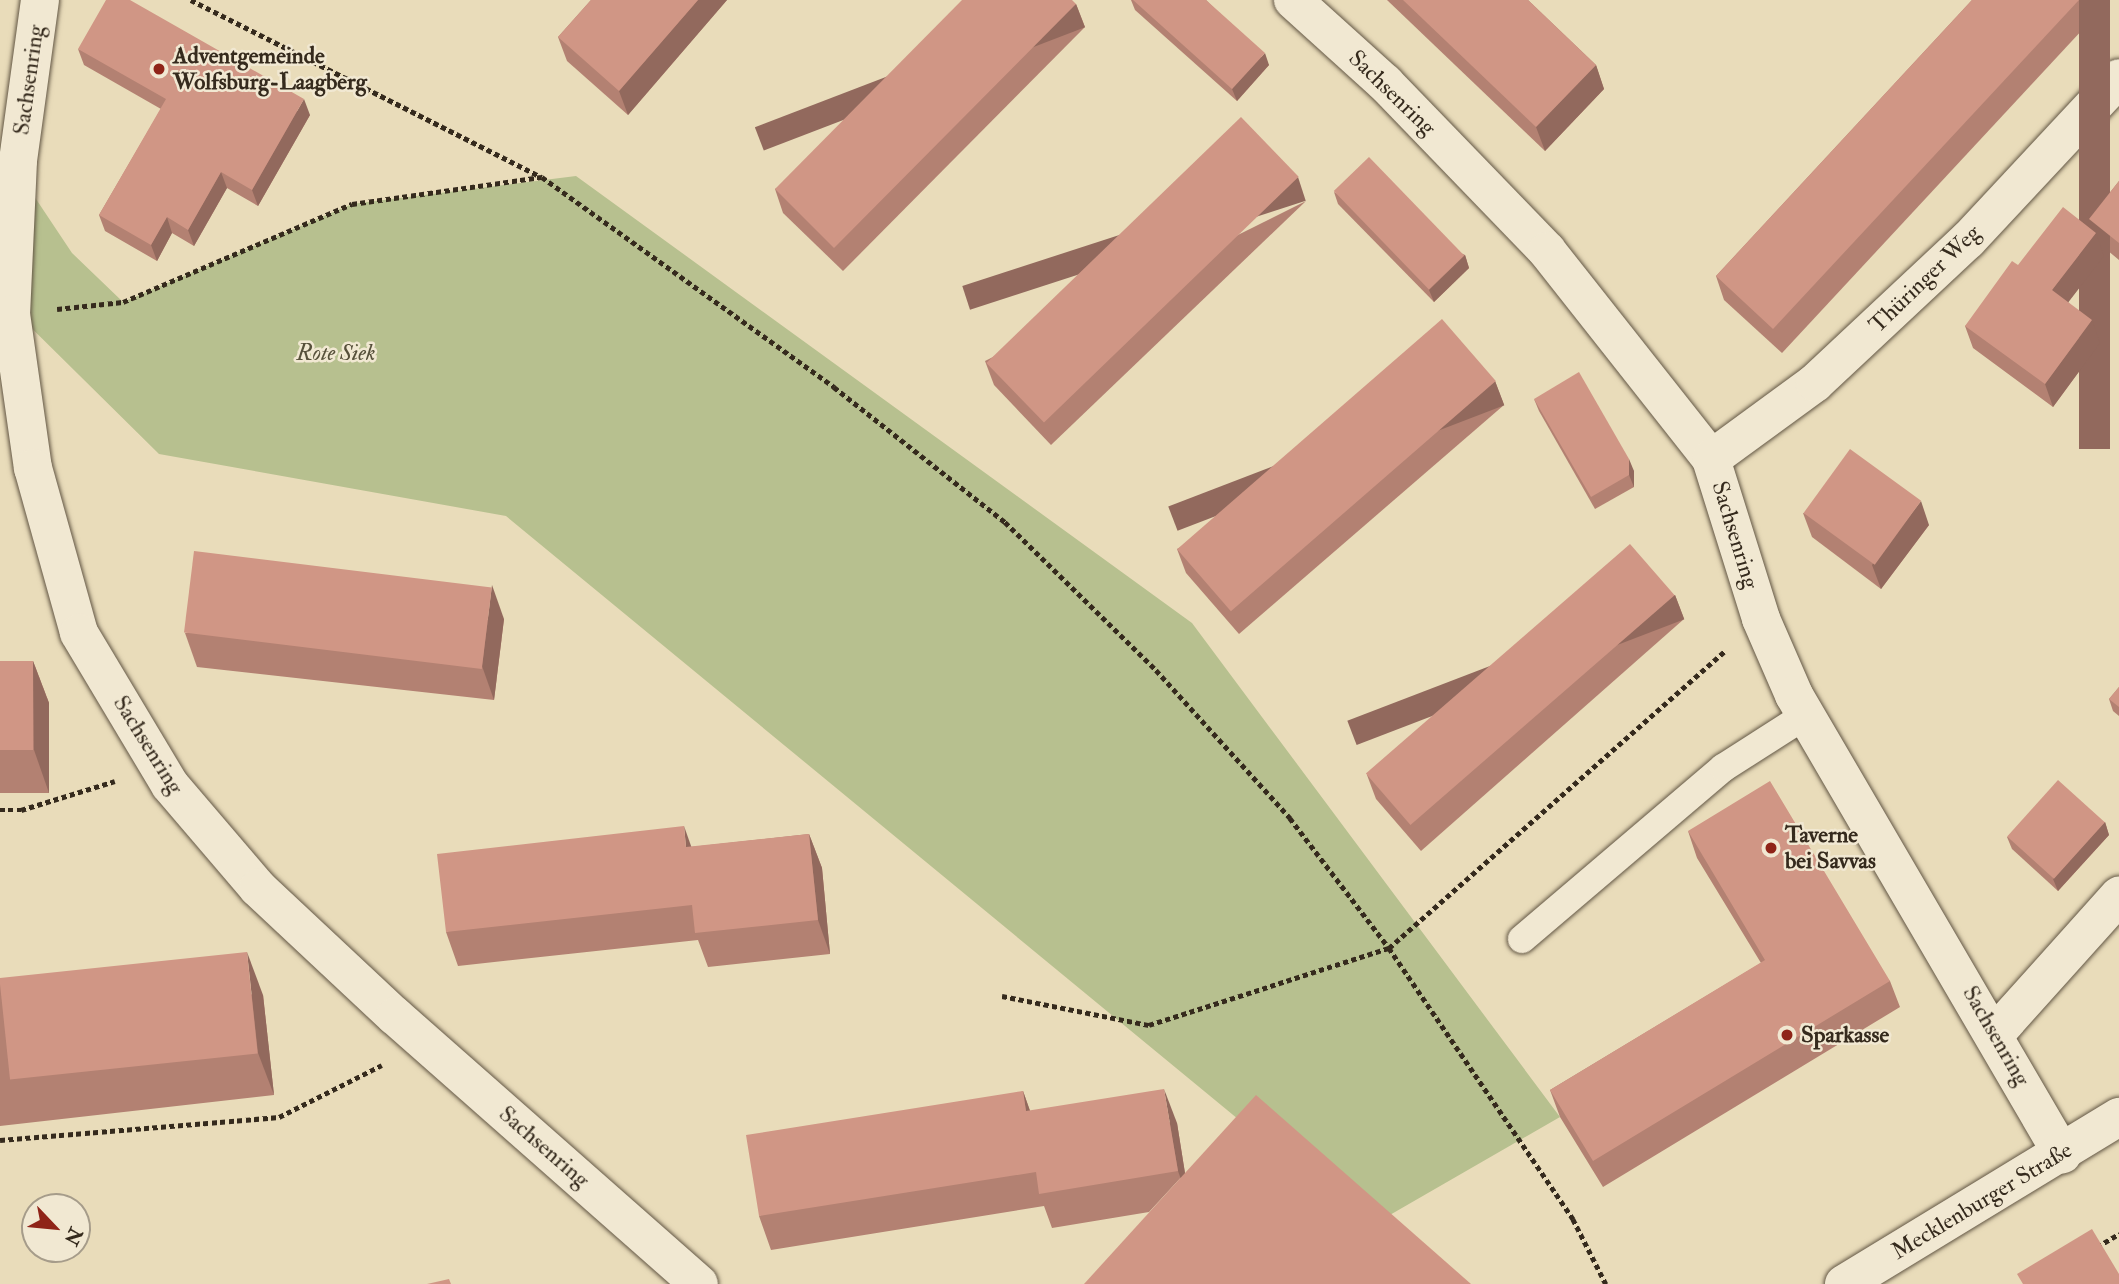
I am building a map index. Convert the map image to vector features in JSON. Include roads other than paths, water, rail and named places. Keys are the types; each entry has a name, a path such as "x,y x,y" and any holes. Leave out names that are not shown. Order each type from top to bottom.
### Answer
{"street":[{"name":"Sachsenring","path":"40,0 18,161 11,314 33,468 79,633 160,768 258,888 427,1043 699,1284"},
{"name":"Sachsenring","path":"1293,0 1385,83 1547,251 1712,458 1761,619 1806,715 1996,1034 2062,1154"},
{"name":"Thüringer Weg","path":"1712,458 1824,374 1968,240 2119,78"},
{"path":"1996,1034 2119,896"},
{"name":"Mecklenburger Straße","path":"1844,1284 2119,1117"}],"lane":[{"path":"1522,939 1723,768 1806,715"}],"place":[{"name":"Adventgemeinde Wolfsburg-Laagberg","path":"159,69"},
{"name":"Taverne bei Savvas","path":"1771,848"},
{"name":"Sparkasse","path":"1787,1035"}],"park label":[{"name":"Rote Siek","path":"336,353"}]}
